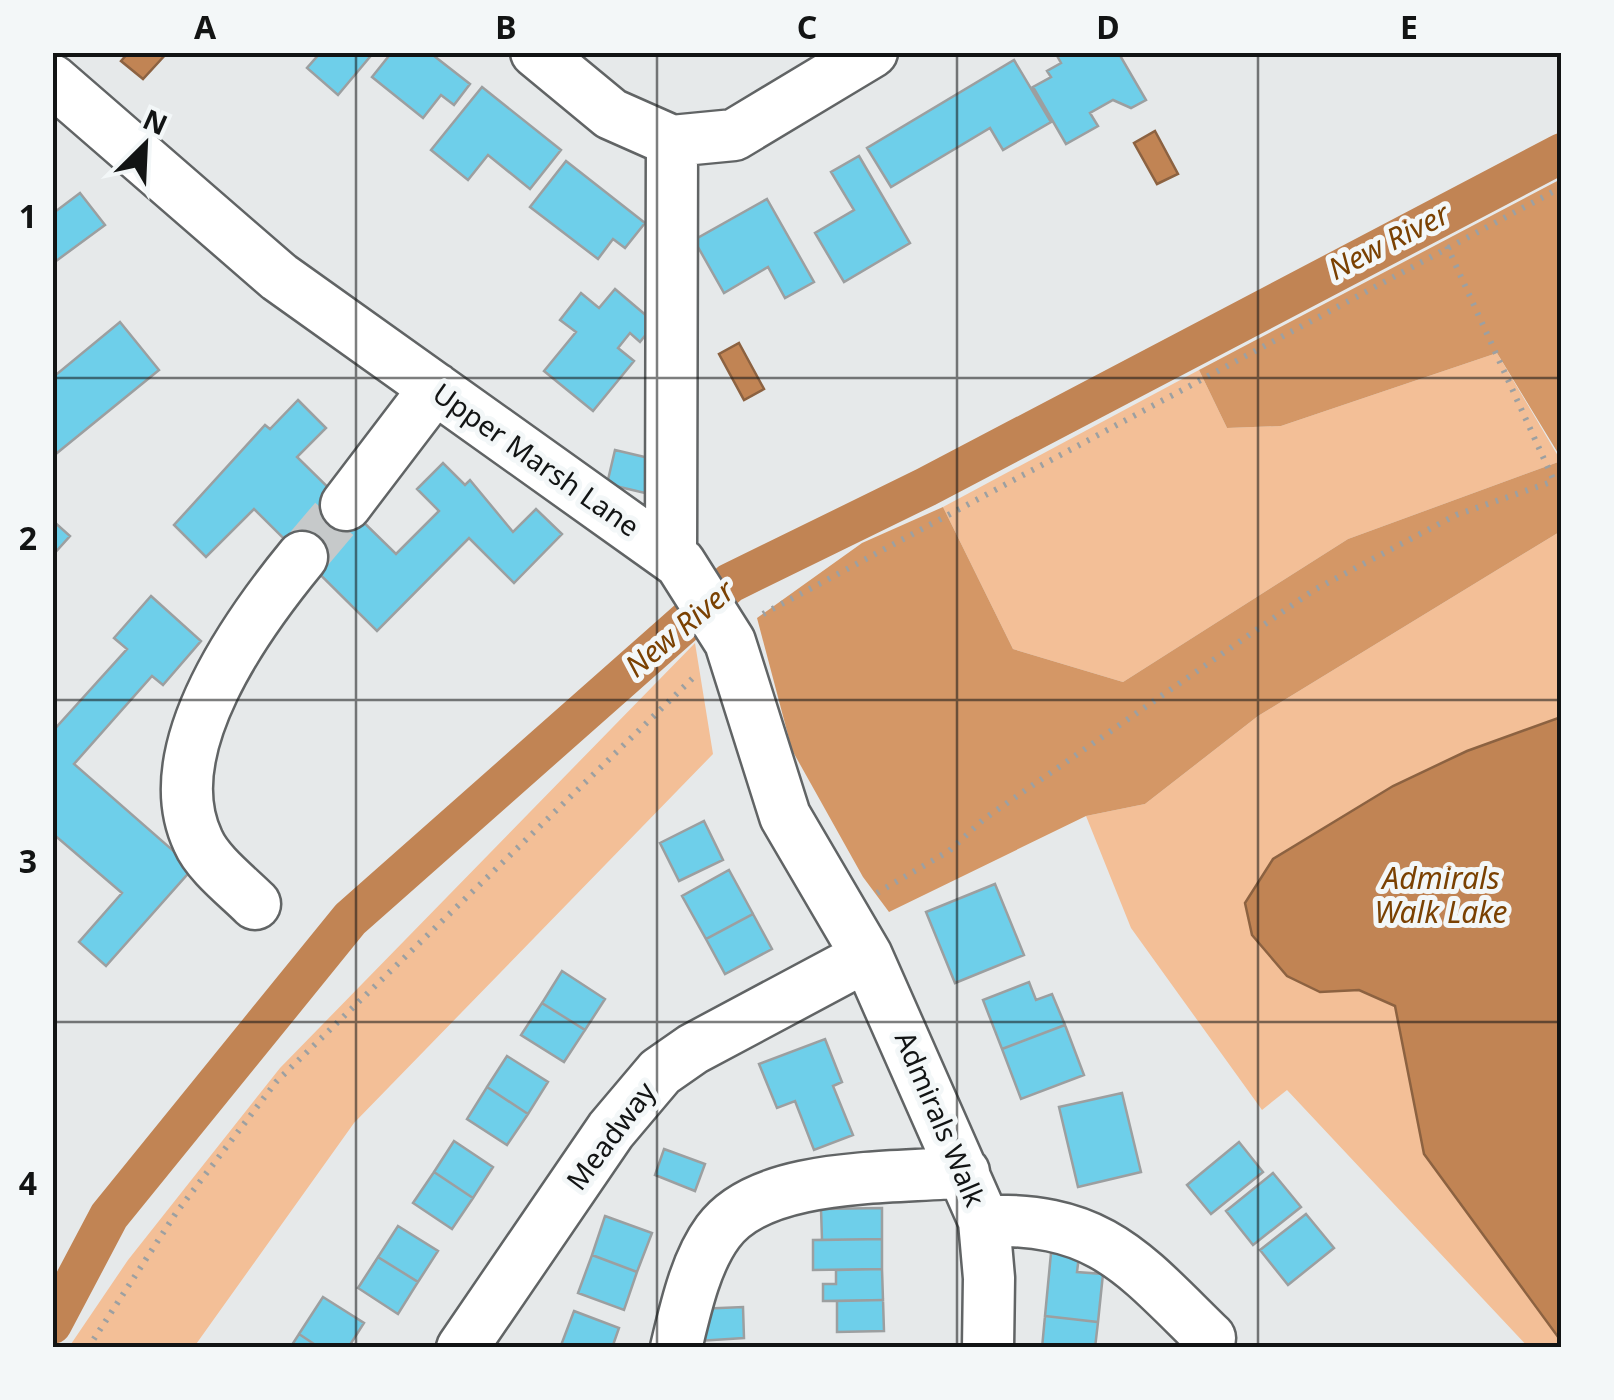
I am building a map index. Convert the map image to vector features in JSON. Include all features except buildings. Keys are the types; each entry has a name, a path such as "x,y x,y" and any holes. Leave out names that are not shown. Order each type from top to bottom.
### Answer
{"street":[{"path":"536,52 611,114 672,141 734,135 872,52"},
{"name":"Upper Marsh Lane","path":"53,82 278,276 676,559 730,642 772,784 810,863 867,956"},
{"path":"672,141 676,559"},
{"path":"346,505 435,388"},
{"path":"255,904 198,842 186,781 202,712 262,606 302,557"},
{"name":"Admirals Walk","path":"867,956 984,1221 989,1278 988,1348"},
{"name":"Meadway","path":"462,1348 610,1130 660,1072 693,1049 867,956"},
{"path":"676,1348 708,1247 731,1218 754,1200 800,1187 964,1172"},
{"path":"984,1221 1055,1224 1100,1241 1146,1276 1210,1338"}],"path":[{"path":"88,1348 176,1213 285,1072 754,620 1562,186"},
{"path":"841,913 950,850 984,819 1314,590 1456,515 1558,479 1447,246"}],"shaded area":[{"path":"1561,179 1561,458 1497,353 1281,426 1227,428 1199,370"},
{"path":"1497,353 1561,461 1348,539 1123,682 1013,649 943,507 1199,370 1227,428 1281,426"},
{"path":"1561,461 1561,531 1258,716 1145,804 1086,816 889,912 863,877 792,750 757,618 862,543 943,507 1013,649 1123,682 1348,539"},
{"path":"1561,531 1561,717 1467,751 1393,786 1273,859 1320,992 1359,990 1395,1006 1424,1154 1561,1341 1561,1347 1528,1347 1287,1090 1262,1110 1131,928 1086,816 1145,804 1258,716"},
{"path":"695,643 713,754 354,1123 194,1347 69,1347 128,1260 280,1068"}],"water":[{"path":"128,52 167,53 143,79 121,61"},
{"path":"1155,131 1178,174 1157,184 1134,143"},
{"path":"739,343 764,389 744,400 719,354"},
{"name":"Admirals Walk Lake","path":"1561,717 1561,1341 1424,1154 1395,1006 1359,990 1320,992 1287,976 1252,935 1245,903 1273,859 1393,786 1467,751"}],"waterway":[{"name":"New River","path":"52,1324 109,1216 350,919 730,583 926,487 1562,153"}],"tunnel":[{"path":"302,557 346,505"}]}
